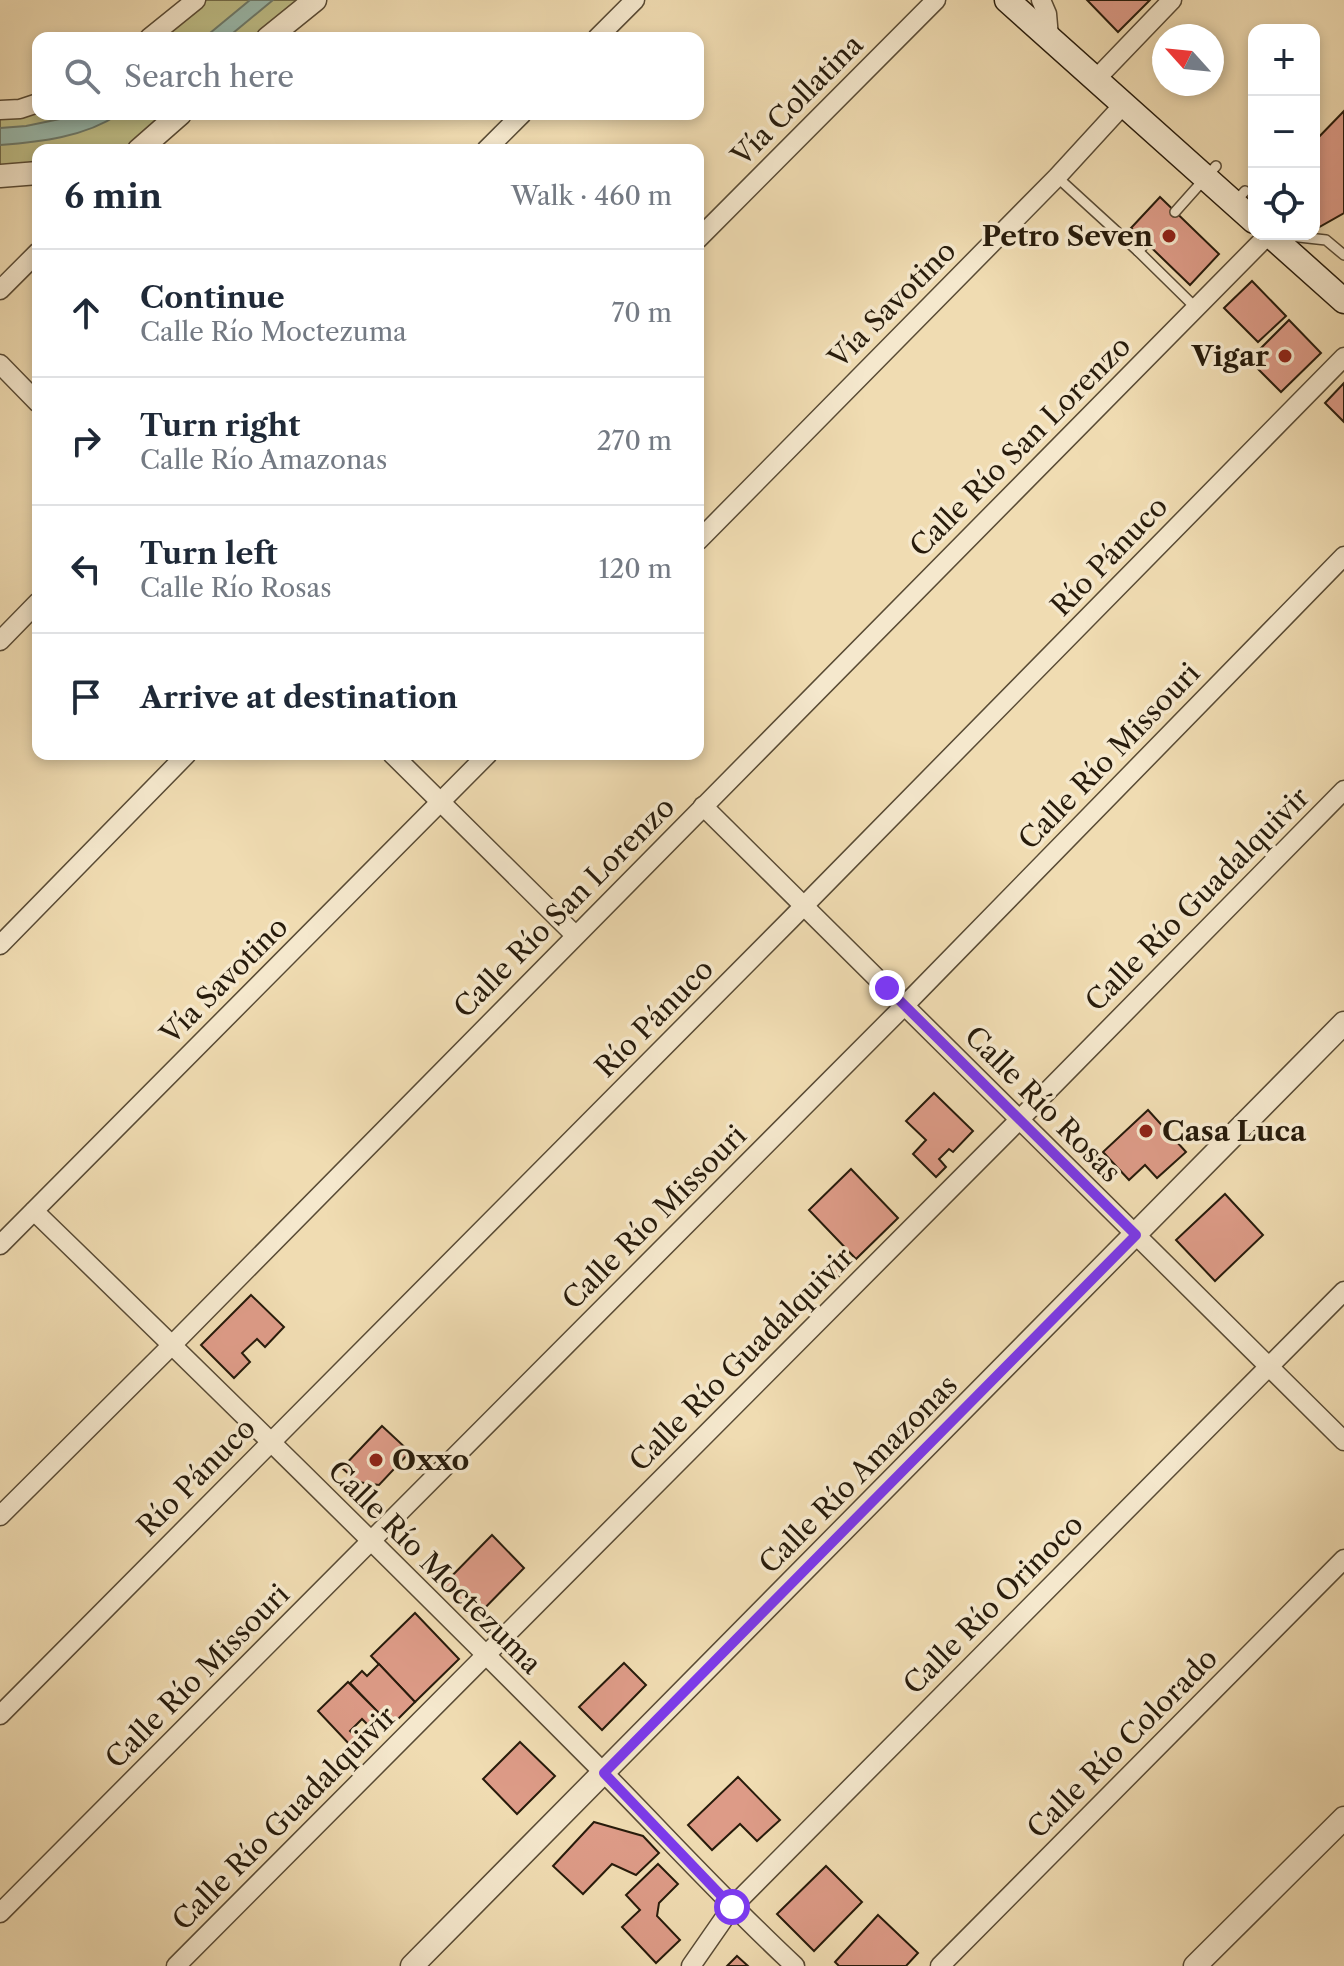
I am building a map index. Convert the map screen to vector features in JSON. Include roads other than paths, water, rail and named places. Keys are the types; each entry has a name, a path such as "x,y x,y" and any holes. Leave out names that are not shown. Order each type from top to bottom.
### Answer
{"main road":[{"path":"1007,0 1124,104 1240,197 1248,211"},
{"path":"1276,240 1344,301"}],"street":[{"path":"156,32 196,0"},
{"path":"275,32 315,0"},
{"path":"603,32 635,0"},
{"name":"Vía Collatina","path":"704,233 936,0"},
{"path":"1041,0 1047,14 1049,37"},
{"path":"1096,79 1172,0"},
{"name":"Vía Savotino","path":"704,535 1057,177 1124,104"},
{"path":"0,110 32,105"},
{"path":"146,144 173,120"},
{"path":"492,144 516,120"},
{"path":"0,176 32,173"},
{"name":"Calle Río San Lorenzo","path":"0,1516 1263,240"},
{"path":"0,290 32,258"},
{"name":"Río Pánuco","path":"0,1715 805,906 1344,357"},
{"path":"0,364 32,397"},
{"name":"Calle Río Missouri","path":"0,1913 905,1005 1344,556"},
{"path":"0,641 32,608"},
{"path":"0,945 181,760"},
{"path":"398,760 575,935"},
{"name":"Vía Savotino","path":"0,1245 482,760"},
{"name":"Calle Río Guadalquivir","path":"176,1966 1344,790"},
{"name":"Calle Río Rosas","path":"703,806 1344,1441"},
{"name":"Calle Río Amazonas","path":"412,1966 1344,1023"},
{"name":"Calle Río Moctezuma","path":"34,1211 604,1773 732,1907 795,1966"},
{"name":"Calle Río Orinoco","path":"691,1966 732,1907 1344,1291"},
{"name":"Calle Río Colorado","path":"940,1966 1344,1559"},
{"path":"1195,1966 1344,1818"}],"lane":[{"path":"1175,212 1211,172"},
{"path":"1057,177 1196,308"},
{"path":"1320,238 1344,255"},
{"path":"1138,251 1146,243"}],"place":[{"name":"Petro Seven","path":"1169,236"},
{"name":"Vigar","path":"1285,356"},
{"name":"Casa Luca","path":"1146,1131"},
{"name":"Oxxo","path":"376,1460"}]}
